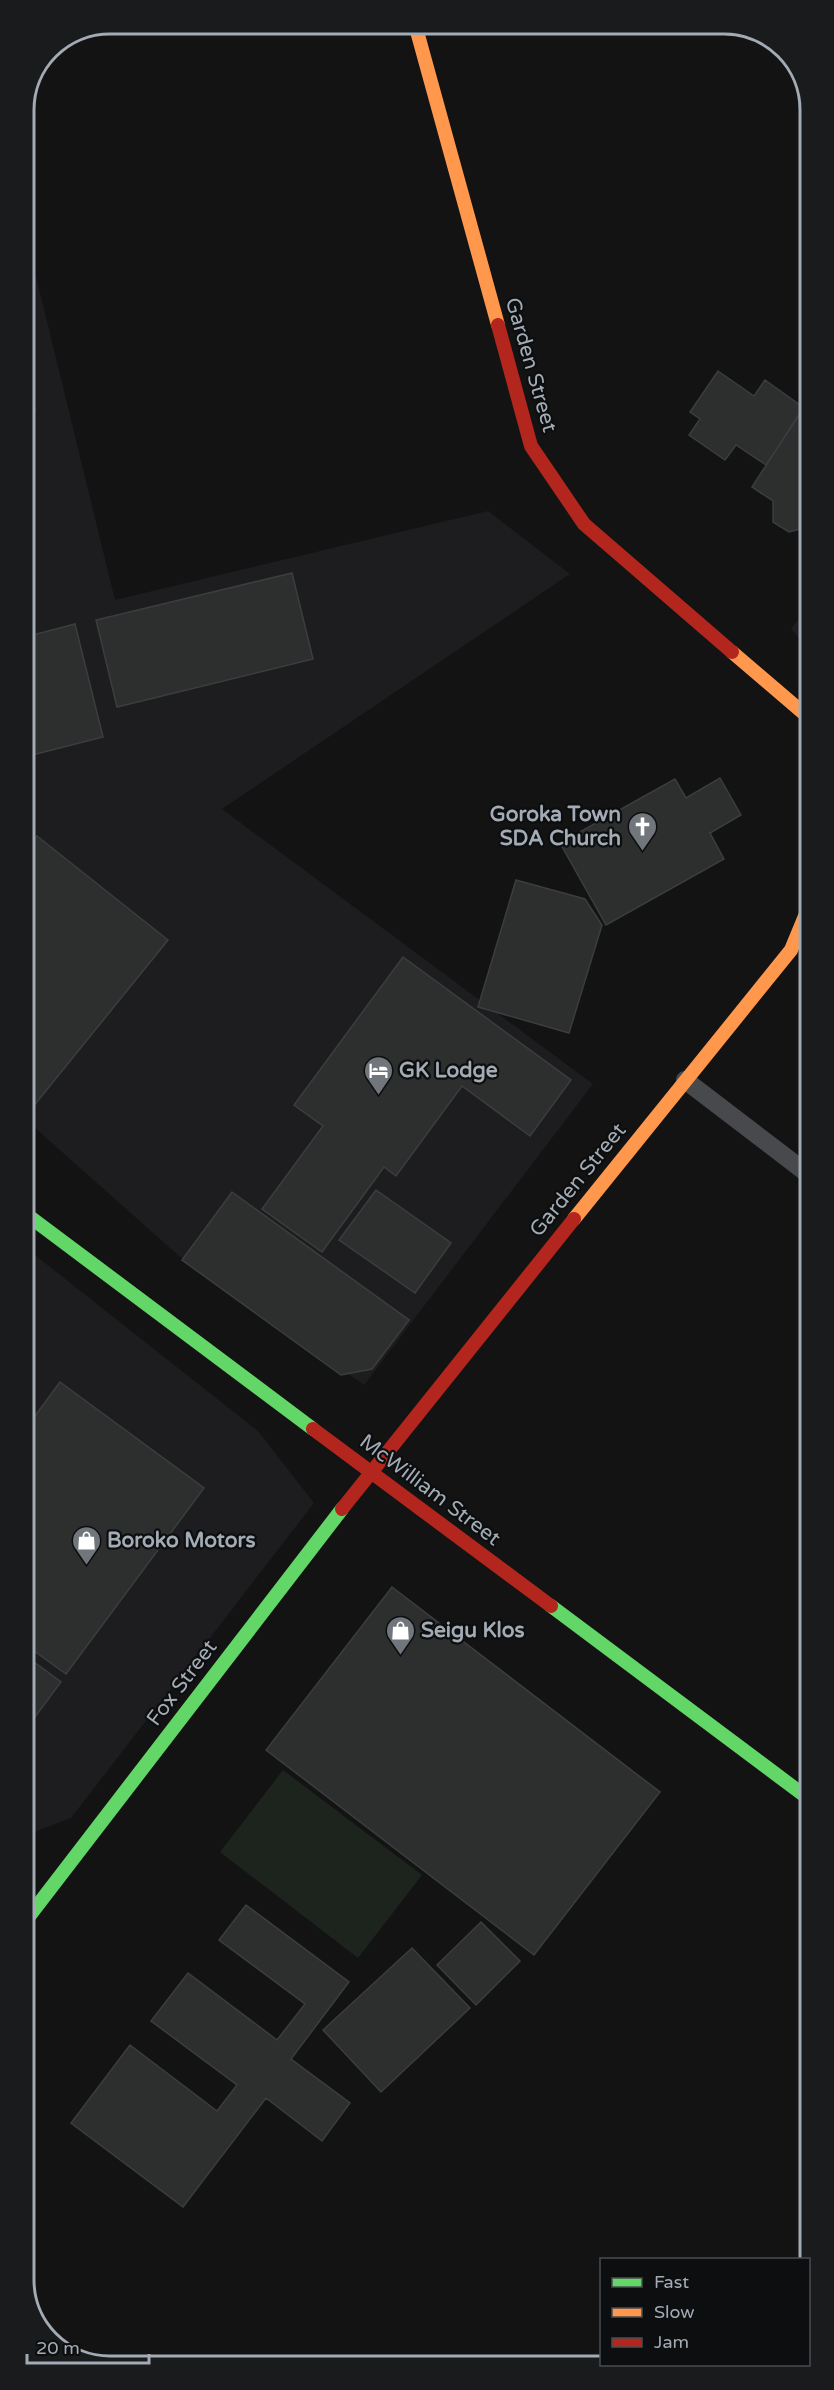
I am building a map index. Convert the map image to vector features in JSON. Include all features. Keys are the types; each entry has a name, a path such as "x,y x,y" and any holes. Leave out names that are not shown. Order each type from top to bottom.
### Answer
{"street":[{"name":"Garden Street","path":"419,34 531,446 584,524 800,710"},
{"name":"Garden Street","path":"371,1471 791,950 800,928"},
{"name":"McWilliam Street","path":"34,1220 800,1792"},
{"name":"Fox Street","path":"34,1911 371,1471"}],"lane":[{"path":"686,1080 800,1168"}],"shaded area":[{"path":"34,268 115,600 488,511 570,574 222,809 593,1084 364,1385 179,1256 34,1127"},
{"path":"800,617 800,640 791,629"},
{"path":"34,1254 258,1431 314,1503 71,1818 34,1832"},
{"path":"283,1770 422,1875 358,1958 220,1852"}],"building":[{"path":"718,371 754,396 765,380 800,405 800,414 766,465 736,445 725,460 689,435 700,419 690,412"},
{"path":"800,413 800,529 789,532 773,522 773,501 752,487"},
{"path":"292,573 313,659 117,707 96,620"},
{"path":"75,624 103,737 34,754 34,635"},
{"name":"Goroka Town SDA Church","path":"720,778 741,815 710,833 724,859 606,925 560,843 675,779 686,798"},
{"path":"37,836 168,940 34,1106 34,840"},
{"path":"516,880 585,899 602,925 569,1033 478,1007"},
{"name":"GK Lodge","path":"403,957 571,1080 530,1136 462,1086 396,1176 384,1167 322,1252 262,1209 323,1126 294,1105"},
{"path":"376,1190 451,1243 415,1293 339,1240"},
{"path":"232,1192 409,1320 372,1369 341,1375 182,1260"},
{"name":"Boroko Motors","path":"60,1382 204,1488 66,1674 34,1651 34,1417"},
{"path":"392,1587 660,1792 534,1955 266,1750"},
{"path":"34,1662 61,1682 34,1718"},
{"path":"246,1905 349,1982 291,2059 350,2103 322,2141 266,2098 183,2207 71,2123 130,2045 217,2111 237,2085 151,2021 188,1973 277,2040 305,2004 219,1940"},
{"path":"481,1922 520,1961 476,2005 437,1965"},
{"path":"412,1948 470,2008 381,2092 323,2030"}],"traffic: fast":[{"path":"34,1220 313,1429"},
{"path":"34,1910 342,1509"},
{"path":"551,1606 800,1792"}],"traffic: slow":[{"path":"418,34 498,325"},
{"path":"732,652 800,710"},
{"path":"574,1219 791,950 800,928"}],"traffic: jam":[{"path":"498,325 531,446 584,524 732,652"},
{"path":"342,1509 574,1219"},
{"path":"313,1429 551,1606"}],"place":[{"name":"Goroka Town SDA Church","path":"642,852"},
{"name":"GK Lodge","path":"378,1096"},
{"name":"Boroko Motors","path":"86,1566"},
{"name":"Seigu Klos","path":"400,1656"}]}
